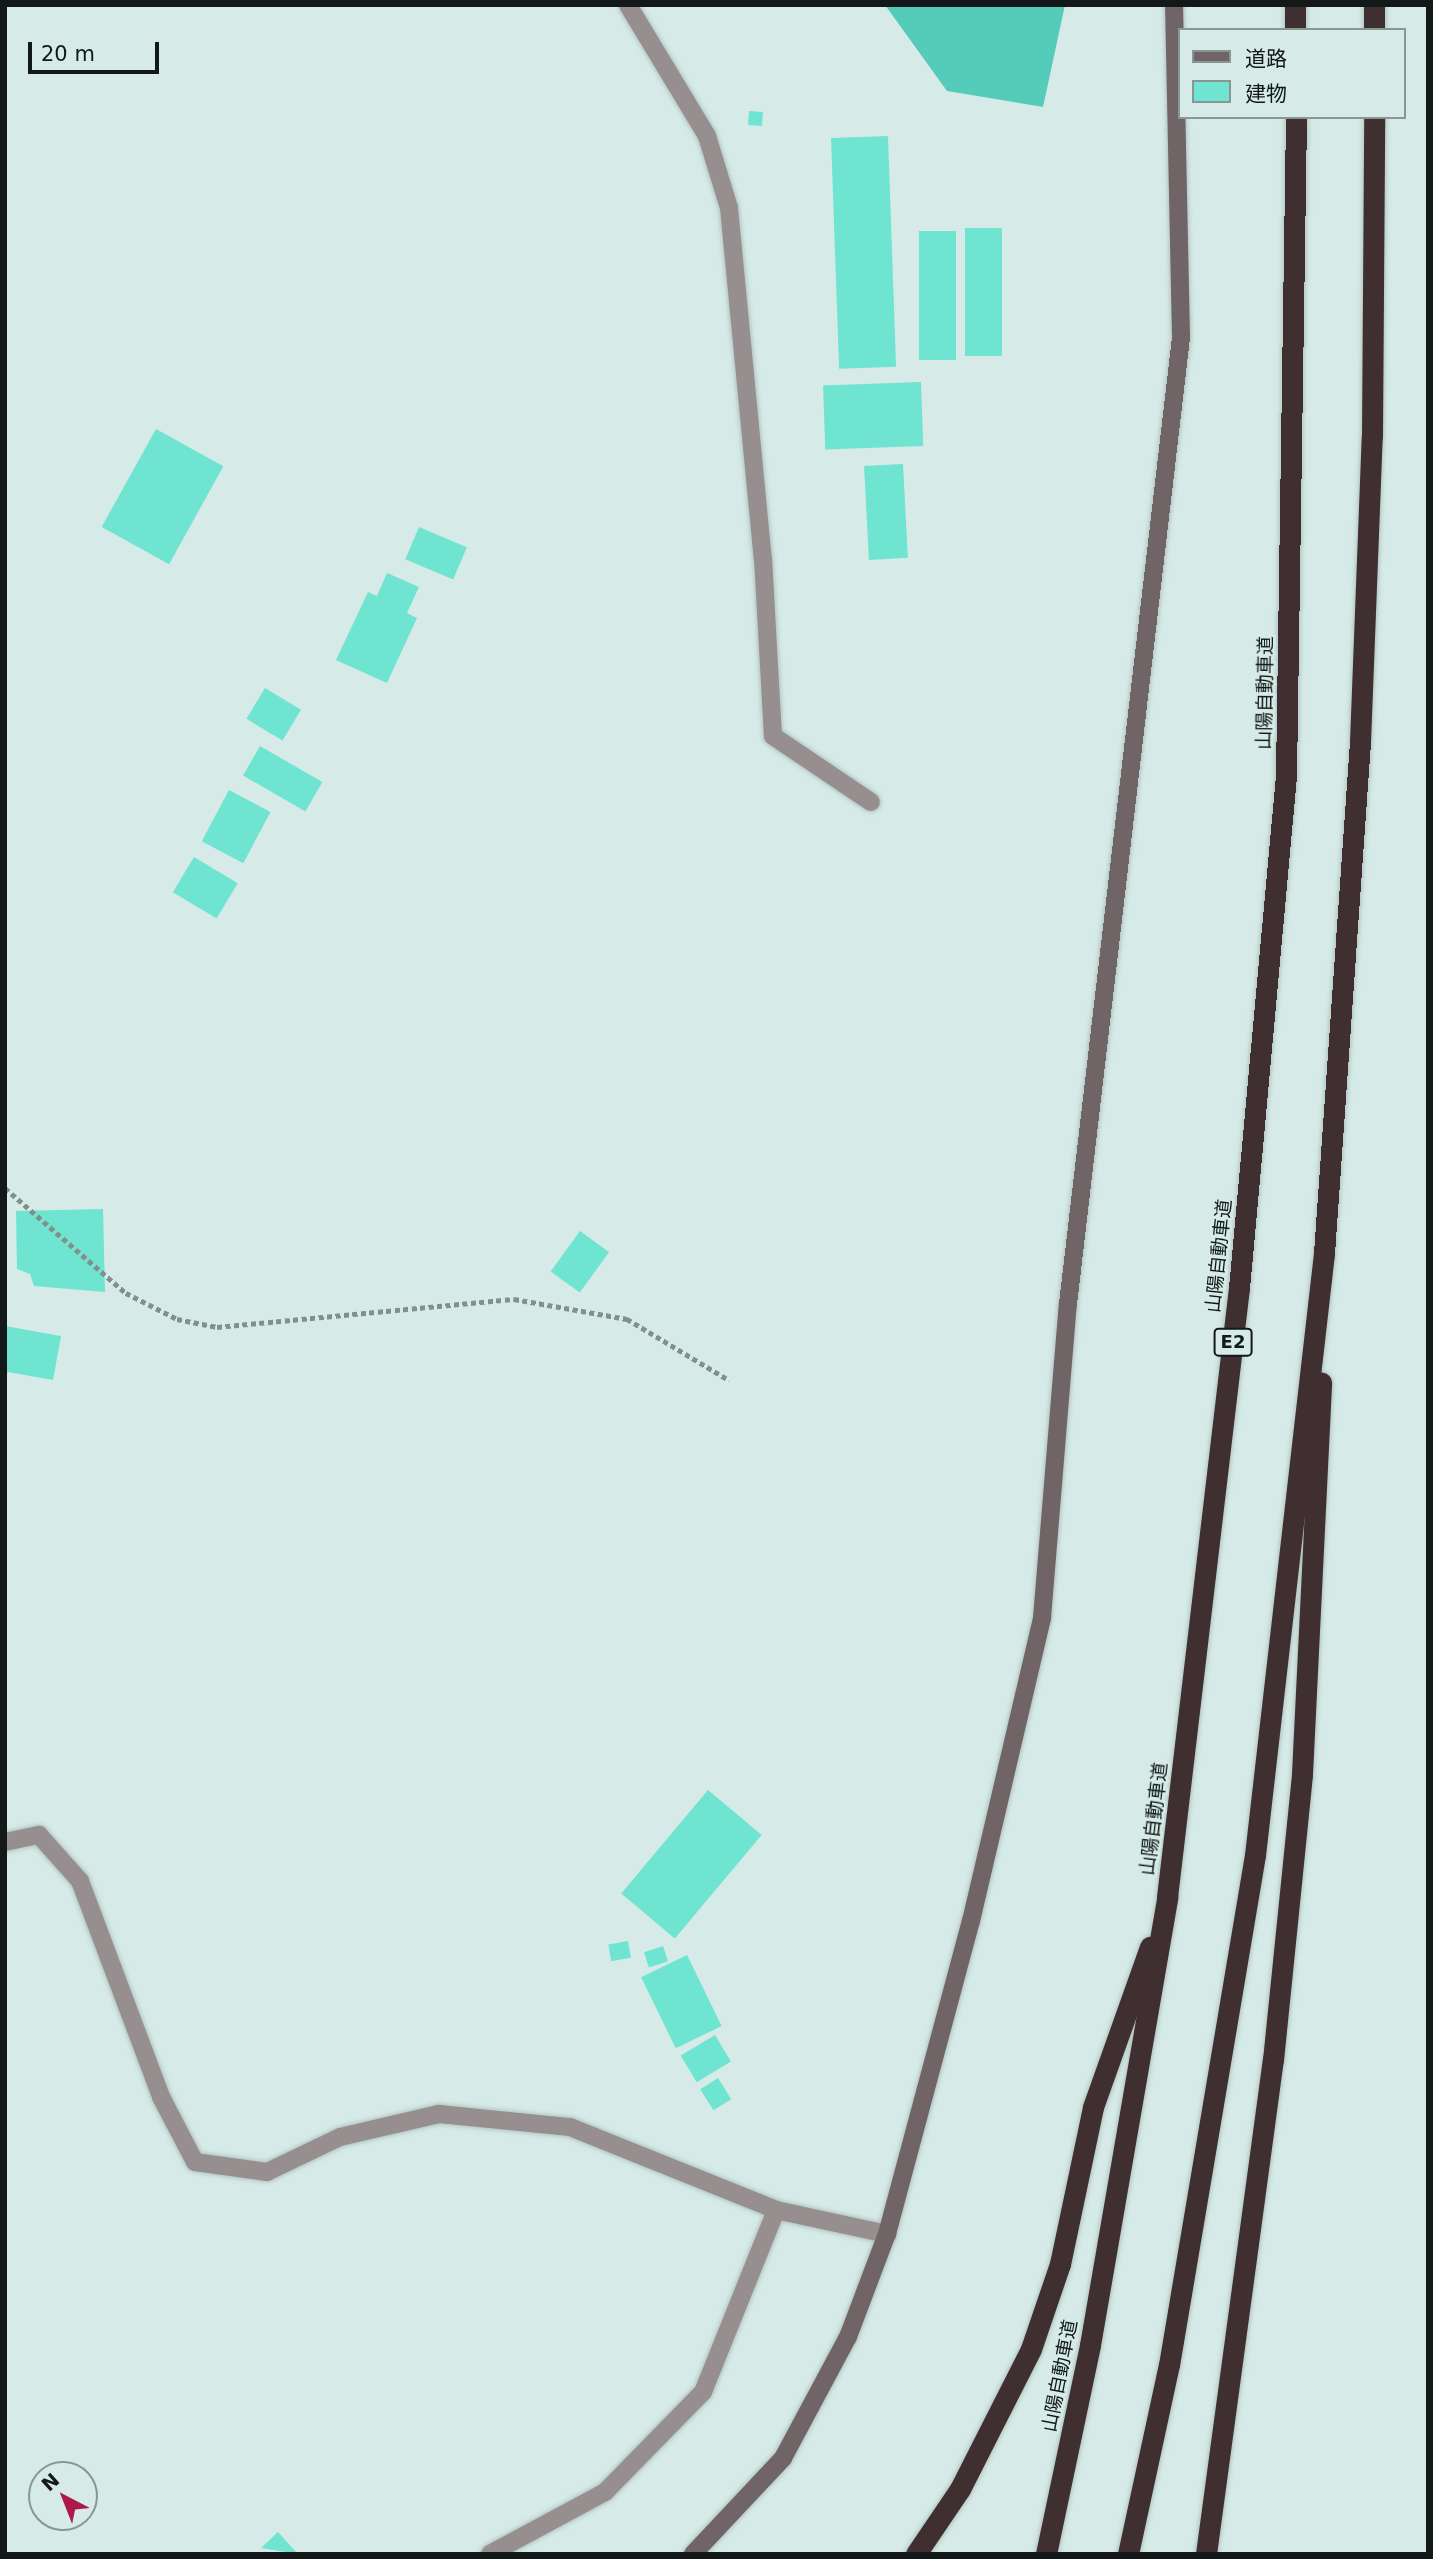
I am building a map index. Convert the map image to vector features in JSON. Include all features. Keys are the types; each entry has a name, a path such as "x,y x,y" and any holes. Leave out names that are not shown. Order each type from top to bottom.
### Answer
{"highway":[{"path":"1295,5 1295,28"},
{"path":"1374,5 1374,28"},
{"name":"山陽自動車道","path":"1046,2554 1090,2345 1167,1897 1239,1288 1286,776 1296,119"},
{"path":"1128,2554 1169,2365 1251,1882 1324,1254 1360,742 1372,436 1374,119"},
{"path":"1206,2554 1273,2060 1302,1774 1319,1523 1324,1254"},
{"path":"916,2554 960,2489 1031,2349 1060,2264 1093,2106 1167,1897"}],"street":[{"path":"628,5 707,136 729,208 763,558 773,736 872,802"},
{"path":"693,2554 783,2458 848,2337 887,2234 971,1922 1042,1618 1068,1304 1181,338 1174,5"},
{"path":"5,1842 39,1835 80,1881 161,2097 195,2162 267,2172 340,2137 439,2114 570,2127 776,2210 887,2234"},
{"path":"490,2554 605,2492 703,2392 776,2210"}],"path":[{"path":"5,1188 126,1293 177,1319 217,1327 514,1299 627,1319 729,1380"}],"green space":[{"path":"885,5 1065,5 1043,107 947,91"}],"building":[{"path":"749,111 763,112 762,126 748,125"},
{"path":"888,136 896,367 839,369 831,138"},
{"path":"965,228 1002,228 1002,356 965,356"},
{"path":"919,231 956,231 956,360 919,360"},
{"path":"921,382 923,446 825,449 823,385"},
{"path":"156,429 223,466 169,564 102,527"},
{"path":"903,464 908,558 869,560 864,466"},
{"path":"419,527 467,547 453,580 405,559"},
{"path":"387,573 419,587 407,613 417,618 387,683 336,660 368,592 377,596"},
{"path":"265,688 301,710 282,740 246,719"},
{"path":"260,746 322,782 305,811 243,775"},
{"path":"229,790 270,812 243,863 202,841"},
{"path":"194,857 238,883 217,918 173,892"},
{"path":"103,1209 105,1292 34,1286 30,1274 17,1269 16,1211"},
{"path":"580,1231 609,1252 580,1293 551,1271"},
{"path":"5,1326 61,1336 53,1380 8,1372 5,1377"},
{"path":"708,1790 762,1835 675,1938 621,1893"},
{"path":"628,1941 631,1958 611,1961 608,1944"},
{"path":"663,1946 668,1961 649,1967 644,1952"},
{"path":"687,1955 722,2026 676,2048 641,1977"},
{"path":"715,2035 731,2062 697,2082 681,2056"},
{"path":"718,2078 731,2099 713,2110 700,2089"},
{"path":"278,2532 298,2554 261,2548"}]}
